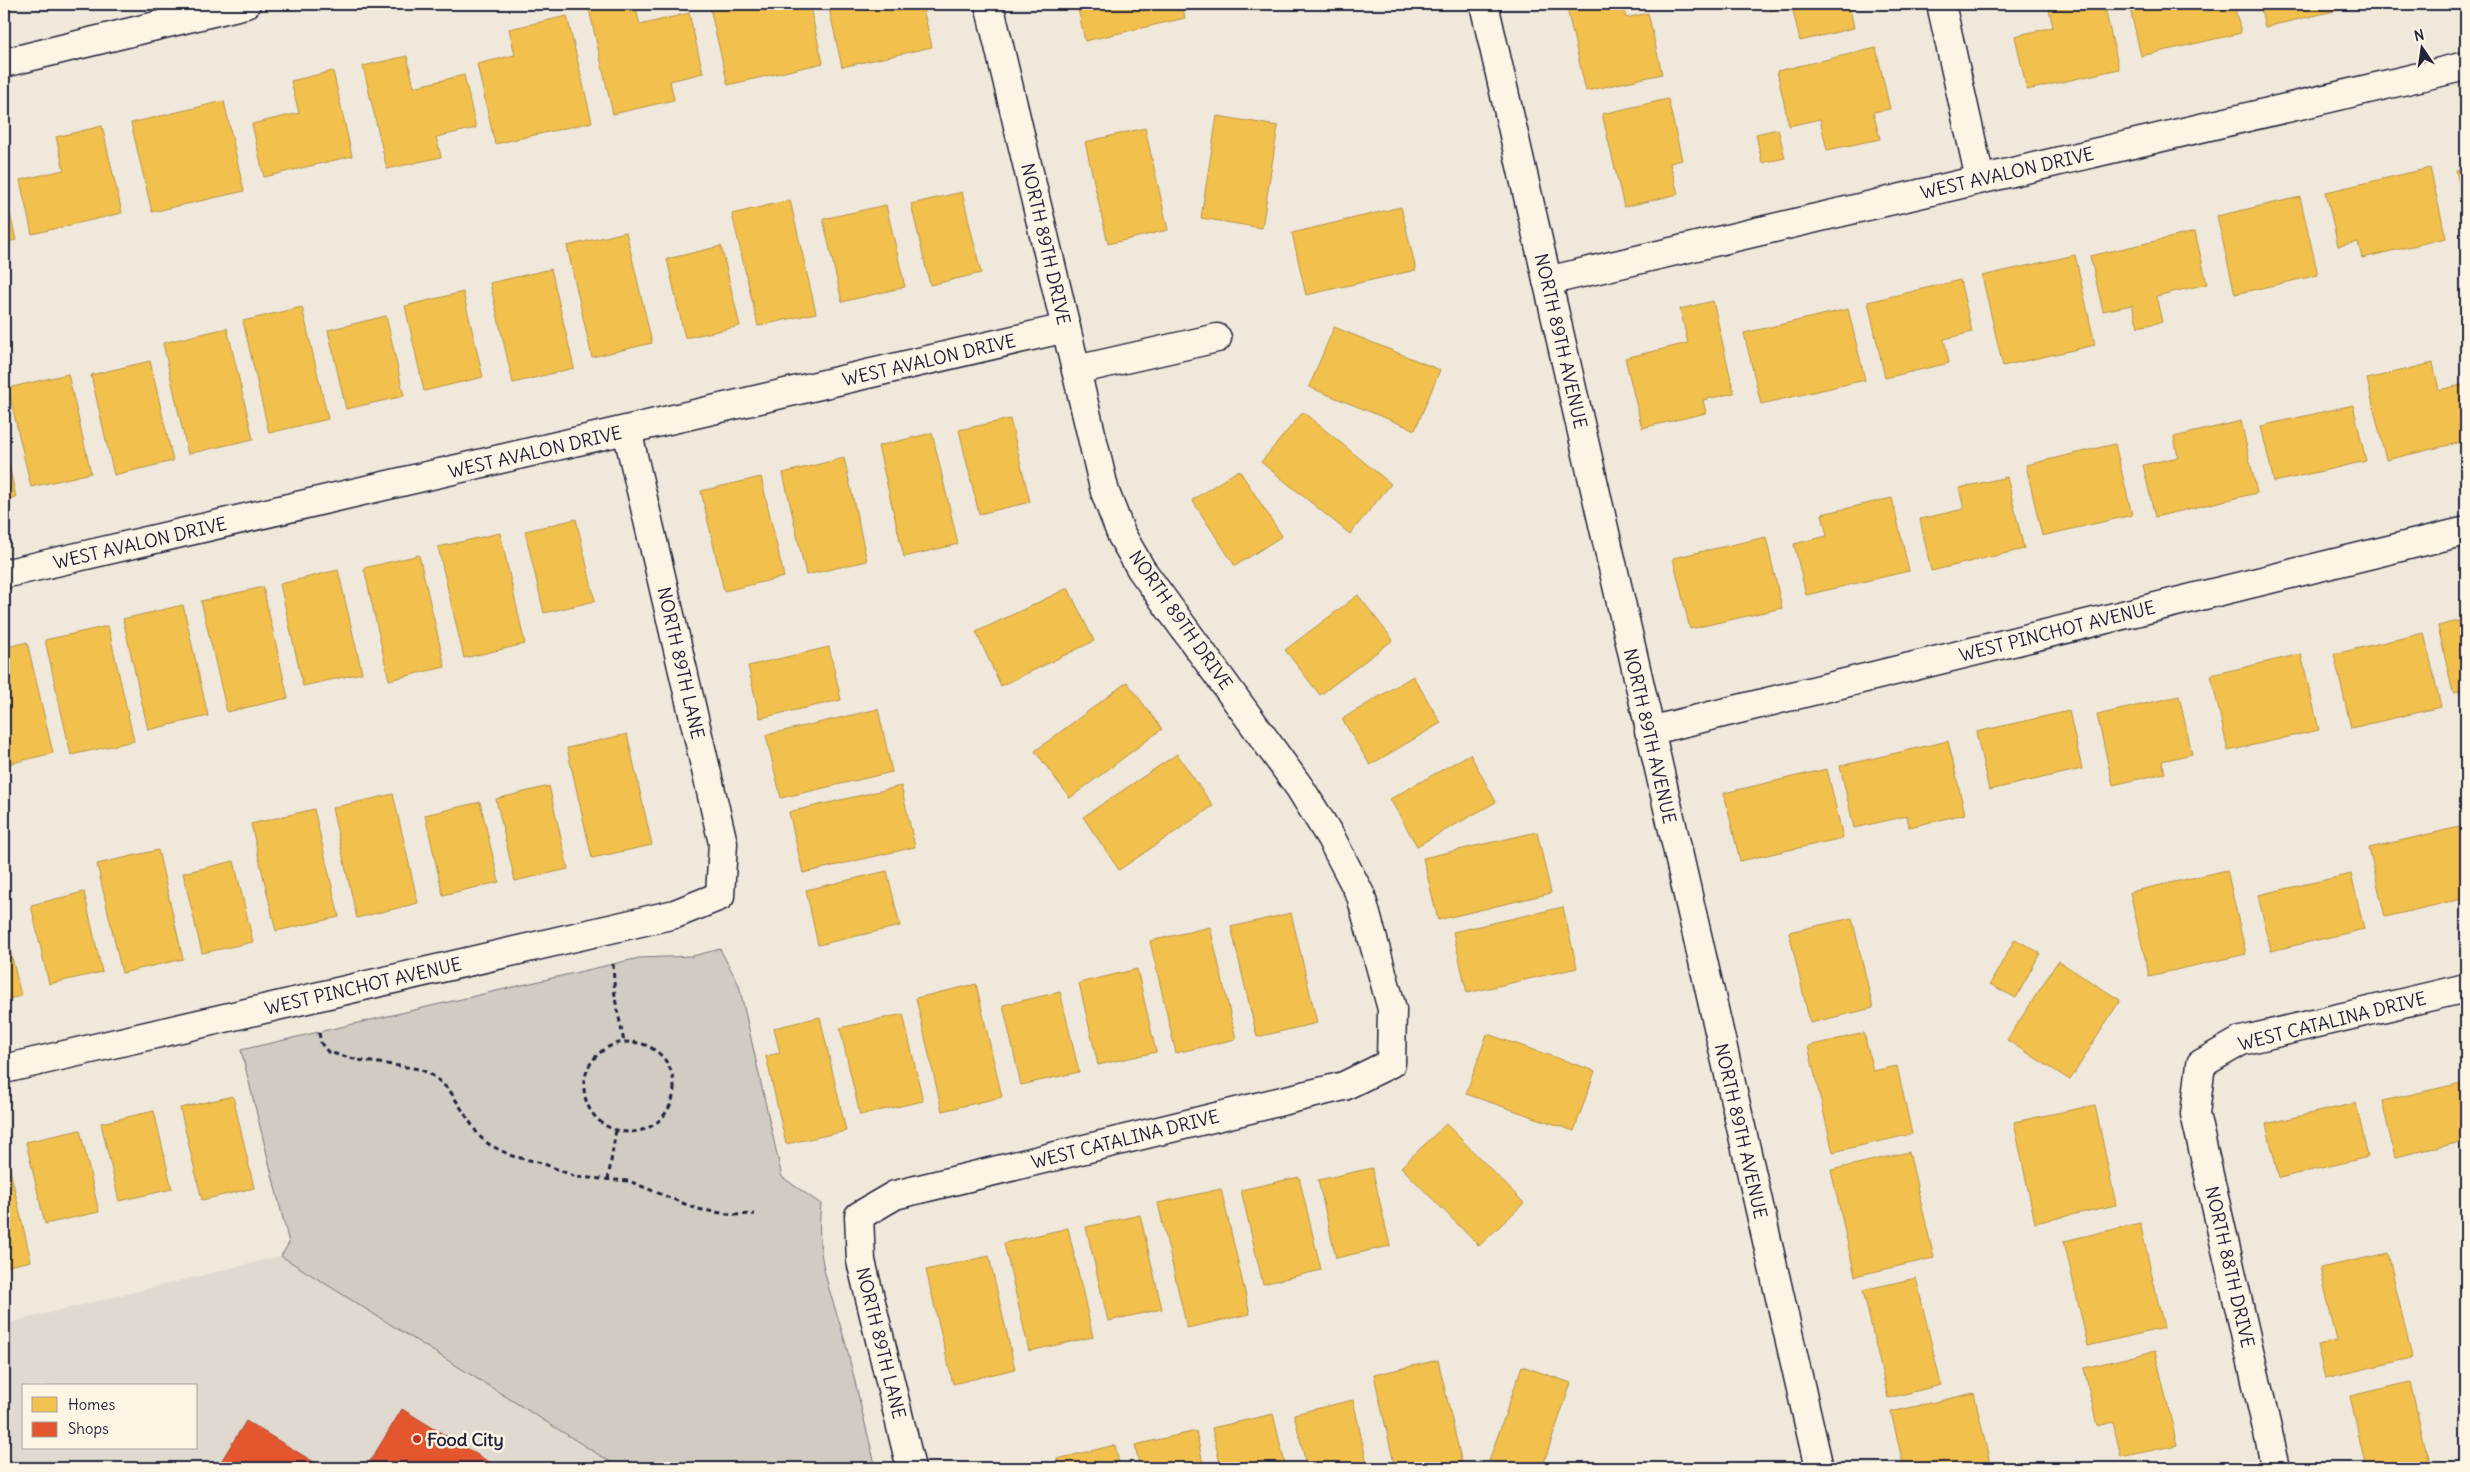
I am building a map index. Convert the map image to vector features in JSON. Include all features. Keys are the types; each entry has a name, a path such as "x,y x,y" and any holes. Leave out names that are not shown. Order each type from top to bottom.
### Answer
{"street":[{"path":"4,63 246,4"},
{"name":"NORTH 89TH DRIVE","path":"989,4 1105,492 1122,536 1141,569 1300,788 1331,838 1361,896 1392,1009 1391,1064"},
{"name":"NORTH 89TH AVENUE","path":"1484,4 1819,1468"},
{"path":"1941,4 1980,180"},
{"name":"WEST AVALON DRIVE","path":"1547,281 2466,66"},
{"name":"WEST AVALON DRIVE","path":"4,574 1066,328"},
{"path":"1076,370 1217,338"},
{"name":"NORTH 89TH LANE","path":"627,430 723,843 720,896"},
{"name":"WEST PINCHOT AVENUE","path":"1649,731 2466,531"},
{"name":"WEST PINCHOT AVENUE","path":"4,1069 675,914 720,896"},
{"name":"WEST CATALINA DRIVE","path":"2201,1064 2241,1041 2466,988"},
{"name":"WEST CATALINA DRIVE","path":"859,1216 895,1195 1344,1086 1391,1064"},
{"name":"NORTH 88TH DRIVE","path":"2201,1064 2195,1114 2276,1468"},
{"name":"NORTH 89TH LANE","path":"859,1216 861,1261 912,1468"}],"path":[{"path":"613,964 614,998 624,1042"},
{"path":"318,1033 321,1043 328,1052 358,1060 420,1068 435,1076 450,1091 479,1136 512,1156 542,1163 576,1177 629,1181 697,1209 734,1215 755,1214"},
{"path":"624,1042 637,1043 650,1048 661,1056 674,1080 674,1094 668,1108 659,1120 646,1129 631,1132 616,1130 602,1123 592,1112 586,1098 584,1084 588,1069 596,1056 609,1047 624,1042"},
{"path":"608,1180 616,1130"}],"shaded area":[{"path":"720,949 739,985 782,1177 821,1204 820,1244 822,1261 847,1349 876,1468 620,1468 281,1256 289,1243 241,1050 639,958 693,956"},
{"path":"281,1256 620,1468 4,1468 4,1324"}],"building: Homes":[{"path":"612,4 635,4 640,25 689,13 703,73 670,81 674,100 613,114 589,9"},
{"path":"709,4 809,4 823,63 728,85"},
{"path":"828,4 922,4 932,47 842,67"},
{"path":"1077,4 1182,4 1185,18 1085,41"},
{"path":"1566,4 1623,4 1626,18 1648,13 1662,74 1586,91"},
{"path":"1769,4 1849,4 1854,28 1800,41 1792,6 1770,11"},
{"path":"2104,4 2119,69 2027,90 2015,36 2053,27 2048,5"},
{"path":"2129,4 2234,4 2241,33 2141,56"},
{"path":"2260,4 2356,4 2356,6 2265,27"},
{"path":"567,16 592,122 495,144 477,64 515,55 509,29"},
{"path":"1876,48 1890,109 1873,112 1880,139 1827,150 1820,119 1789,126 1777,71"},
{"path":"407,56 414,87 464,75 476,128 436,137 441,157 387,169 363,66"},
{"path":"333,71 352,156 264,177 252,124 299,113 291,81"},
{"path":"1668,99 1682,160 1670,163 1678,194 1624,207 1602,114"},
{"path":"224,101 244,191 152,212 131,123"},
{"path":"1217,116 1278,126 1262,228 1201,218"},
{"path":"102,126 122,213 32,234 20,180 64,170 56,137"},
{"path":"1145,128 1168,230 1108,244 1085,142"},
{"path":"1778,129 1785,158 1762,163 1756,134"},
{"path":"2466,167 2466,216 2456,170"},
{"path":"2430,168 2446,238 2362,258 2358,242 2338,246 2326,192"},
{"path":"4,188 16,240 4,243"},
{"path":"962,192 981,273 930,285 911,204"},
{"path":"2300,197 2318,275 2235,294 2217,216"},
{"path":"790,200 816,313 758,326 732,214"},
{"path":"886,205 905,287 842,302 823,219"},
{"path":"1401,207 1416,270 1306,295 1292,233"},
{"path":"626,232 652,343 592,357 567,246"},
{"path":"2195,232 2207,284 2156,296 2162,322 2138,327 2132,305 2103,311 2090,256"},
{"path":"721,246 740,326 685,338 667,259"},
{"path":"2075,255 2095,345 2003,366 1982,276"},
{"path":"551,269 574,368 513,383 490,283"},
{"path":"1960,280 1972,332 1944,339 1949,363 1885,378 1868,302"},
{"path":"463,292 483,377 424,391 405,306"},
{"path":"1713,301 1734,393 1703,400 1706,413 1642,428 1625,358 1688,343 1680,309"},
{"path":"302,307 328,419 269,433 243,321"},
{"path":"1848,309 1865,380 1761,404 1744,333"},
{"path":"386,316 404,396 346,409 328,330"},
{"path":"1334,327 1440,370 1415,430 1309,387"},
{"path":"227,328 253,439 188,454 163,343"},
{"path":"150,361 173,461 114,475 91,375"},
{"path":"2433,363 2439,390 2466,384 2466,441 2386,460 2367,379"},
{"path":"68,374 91,473 31,487 8,388"},
{"path":"2353,405 2366,461 2274,482 2261,426"},
{"path":"1303,412 1391,484 1350,534 1261,462"},
{"path":"1010,419 1030,502 979,514 959,430"},
{"path":"2241,421 2257,493 2155,517 2143,465 2178,457 2174,437"},
{"path":"932,433 958,544 904,557 878,446"},
{"path":"4,443 16,497 4,500"},
{"path":"2115,444 2132,515 2042,536 2026,465"},
{"path":"844,458 867,561 806,575 783,473"},
{"path":"1239,470 1282,536 1235,566 1192,500"},
{"path":"761,477 784,577 724,591 701,491"},
{"path":"2007,477 2024,549 1931,571 1920,519 1964,509 1959,488"},
{"path":"1892,498 1909,571 1806,595 1794,544 1827,536 1822,514"},
{"path":"576,519 595,601 544,613 525,531"},
{"path":"500,533 525,644 464,658 438,547"},
{"path":"1766,537 1782,608 1690,629 1673,558"},
{"path":"419,555 445,667 389,680 364,568"},
{"path":"338,570 362,673 303,686 280,584"},
{"path":"263,587 288,698 227,712 201,601"},
{"path":"1068,588 1094,641 1001,686 976,632"},
{"path":"1358,595 1393,640 1320,695 1285,650"},
{"path":"183,605 208,716 148,730 123,619"},
{"path":"2466,619 2466,690 2453,693 2438,626"},
{"path":"108,626 134,741 71,755 45,640"},
{"path":"2424,633 2441,707 2351,728 2334,654"},
{"path":"27,642 53,753 4,765 4,648"},
{"path":"829,647 841,700 760,718 748,666"},
{"path":"2301,654 2319,730 2228,751 2211,675"},
{"path":"1413,676 1441,723 1370,765 1342,719"},
{"path":"1127,682 1162,729 1070,798 1035,751"},
{"path":"2179,696 2192,754 2162,761 2165,773 2113,785 2097,715"},
{"path":"878,709 892,772 781,798 766,735"},
{"path":"2069,711 2082,769 1989,790 1976,732"},
{"path":"627,734 652,845 592,858 567,748"},
{"path":"1948,741 1965,814 1909,827 1907,816 1854,828 1840,766"},
{"path":"1177,754 1213,806 1119,870 1083,817"},
{"path":"1470,754 1496,802 1417,846 1390,799"},
{"path":"1827,769 1843,838 1740,861 1724,793"},
{"path":"549,786 568,869 515,881 496,799"},
{"path":"901,786 915,847 803,873 789,812"},
{"path":"393,794 418,903 357,918 332,808"},
{"path":"480,802 499,882 443,895 425,815"},
{"path":"314,809 339,917 276,931 251,824"},
{"path":"2459,827 2466,858 2466,898 2385,917 2369,848"},
{"path":"1537,832 1551,893 1438,920 1423,858"},
{"path":"158,850 183,959 122,973 97,864"},
{"path":"234,861 253,942 202,953 183,873"},
{"path":"2227,870 2246,954 2149,976 2130,892"},
{"path":"887,871 900,926 818,945 806,890"},
{"path":"2351,874 2364,929 2271,951 2258,895"},
{"path":"84,892 102,972 49,984 31,905"},
{"path":"1563,907 1577,968 1467,993 1453,932"},
{"path":"1291,913 1317,1023 1257,1037 1231,927"},
{"path":"1852,918 1873,1008 1810,1023 1789,932"},
{"path":"4,923 21,996 4,1000"},
{"path":"1210,927 1236,1039 1176,1053 1150,941"},
{"path":"2015,939 2040,953 2016,998 1990,984"},
{"path":"2058,961 2120,1000 2070,1080 2007,1040"},
{"path":"1137,969 1156,1052 1098,1065 1079,983"},
{"path":"976,984 1002,1097 942,1111 916,998"},
{"path":"1060,992 1079,1072 1021,1085 1003,1005"},
{"path":"903,1014 923,1101 860,1115 840,1028"},
{"path":"820,1017 846,1131 786,1144 766,1056 780,1053 774,1028"},
{"path":"1864,1033 1873,1071 1897,1066 1912,1134 1833,1152 1808,1046"},
{"path":"1487,1034 1595,1071 1574,1131 1466,1094"},
{"path":"2466,1082 2466,1141 2395,1157 2382,1101"},
{"path":"233,1096 254,1188 202,1200 180,1108"},
{"path":"2356,1103 2368,1157 2279,1178 2266,1124"},
{"path":"2095,1105 2116,1205 2035,1223 2014,1122"},
{"path":"154,1111 172,1189 119,1201 101,1123"},
{"path":"1446,1124 1524,1203 1479,1246 1401,1167"},
{"path":"80,1130 99,1212 45,1224 26,1142"},
{"path":"4,1149 31,1261 4,1267"},
{"path":"1909,1152 1934,1258 1855,1276 1831,1170"},
{"path":"1372,1168 1390,1246 1336,1258 1318,1180"},
{"path":"1299,1177 1321,1270 1263,1284 1241,1190"},
{"path":"1221,1189 1250,1314 1187,1328 1158,1203"},
{"path":"1140,1215 1162,1309 1108,1321 1086,1227"},
{"path":"2140,1223 2164,1328 2088,1346 2064,1241"},
{"path":"1068,1228 1093,1337 1029,1351 1004,1243"},
{"path":"2388,1253 2412,1358 2325,1378 2317,1345 2337,1341 2320,1268"},
{"path":"989,1256 1015,1369 953,1384 926,1270"},
{"path":"1916,1278 1941,1385 1888,1398 1863,1290"},
{"path":"2155,1351 2177,1445 2121,1457 2113,1422 2097,1426 2084,1368"},
{"path":"1438,1360 1463,1468 1395,1468 1374,1375"},
{"path":"1522,1366 1571,1383 1542,1468 1511,1468 1489,1461"},
{"path":"2410,1382 2430,1468 2366,1468 2350,1396"},
{"path":"1974,1393 1991,1468 1904,1468 1891,1412"},
{"path":"1353,1400 1368,1468 1307,1468 1294,1414"},
{"path":"1273,1414 1286,1468 1221,1468 1212,1428"},
{"path":"1196,1431 1204,1468 1140,1468 1135,1445"},
{"path":"1115,1445 1120,1468 1059,1468 1057,1459"},
{"path":"1038,1462 1040,1468 1011,1468"}],"building: Shops":[{"name":"Food City","path":"402,1409 499,1468 366,1468"},
{"path":"246,1421 324,1468 217,1468"}],"place":[{"name":"Food City","path":"417,1439"}]}
